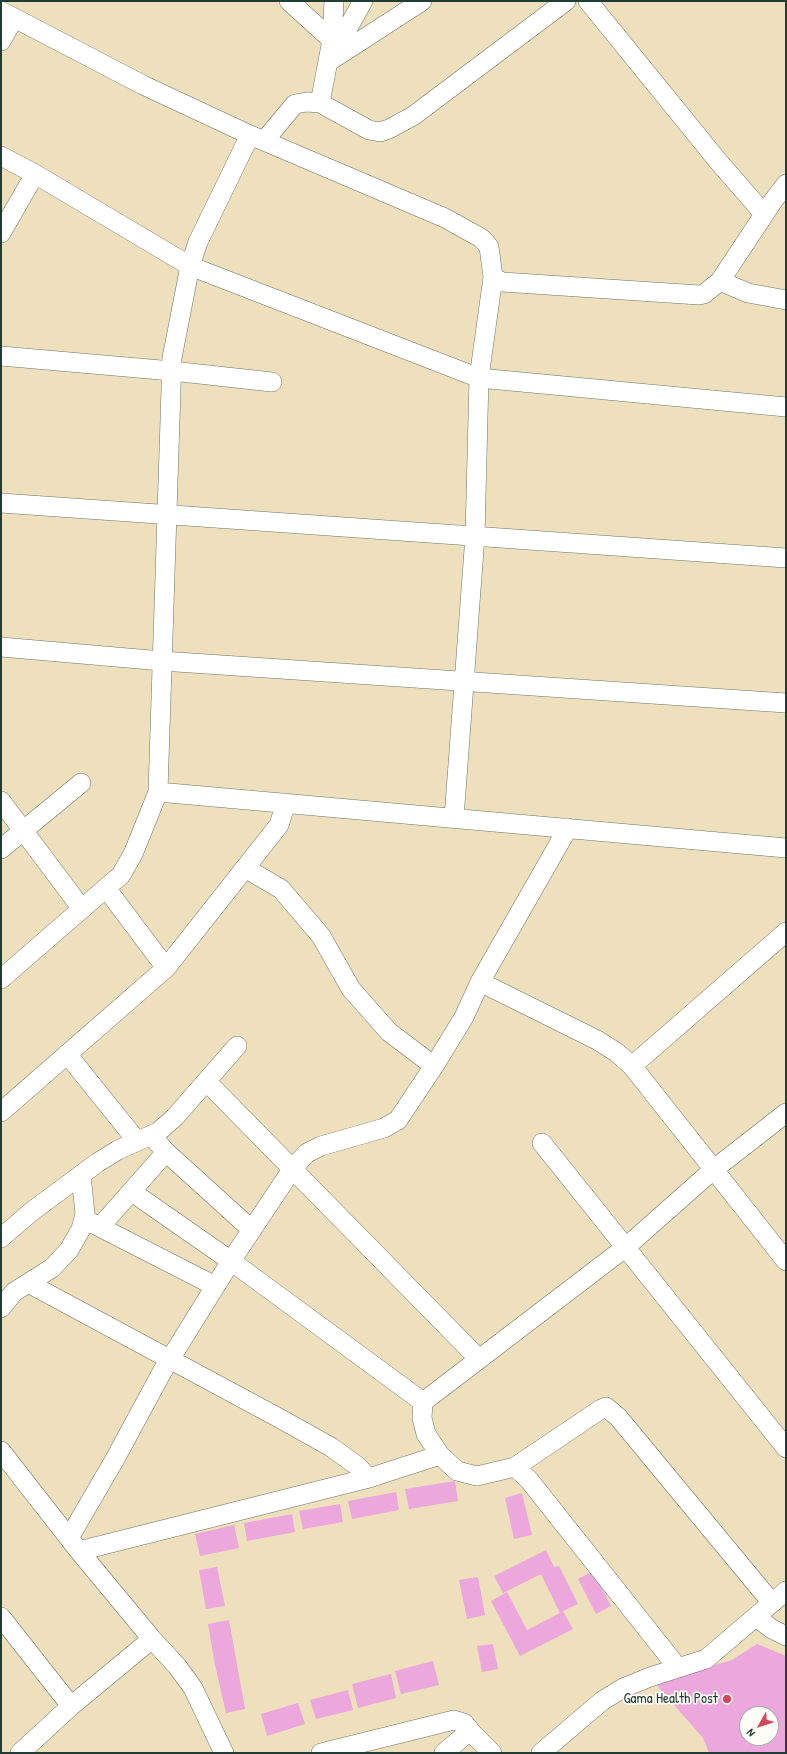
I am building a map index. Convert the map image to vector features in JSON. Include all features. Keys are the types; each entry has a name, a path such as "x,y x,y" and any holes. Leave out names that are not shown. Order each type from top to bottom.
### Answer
{"street":[{"path":"289,1 332,40"},
{"path":"320,104 332,40 334,1"},
{"path":"328,62 364,1"},
{"path":"328,62 422,1"},
{"path":"1,979 121,875 134,854 158,792 172,358 190,266 198,242 257,138 295,104 308,102 320,104 369,130 380,132 389,129 413,116 566,1"},
{"path":"588,1 718,161 764,214"},
{"path":"1,41 8,15 143,85 257,138 445,218 480,238 489,247 493,277 480,378 475,536 454,818"},
{"path":"1,156 36,174 190,266 480,378 786,407"},
{"path":"1,233 36,174"},
{"path":"493,277 502,282 699,295 709,291 720,281 764,214 786,184"},
{"path":"720,281 748,294 786,300"},
{"path":"1,356 172,371 272,382"},
{"path":"1,503 786,558"},
{"path":"1,647 162,661 786,704"},
{"path":"1,849 81,784"},
{"path":"158,792 786,848"},
{"path":"1,801 25,830 82,909"},
{"path":"1,1112 166,968 279,825 286,803"},
{"path":"74,1544 115,1459 169,1360 231,1260 293,1168 307,1153 321,1146 384,1128 398,1120 464,1017 480,982 568,828"},
{"path":"245,868 281,889 321,936 350,989 389,1032 434,1066"},
{"path":"106,888 166,968"},
{"path":"632,1066 786,932"},
{"path":"480,982 597,1040 616,1052 632,1066 786,1261"},
{"path":"1,1238 31,1212 118,1150 158,1132 175,1117 238,1046"},
{"path":"67,1054 144,1138 166,1152 252,1230"},
{"path":"206,1082 293,1168 479,1359"},
{"path":"541,1753 602,1701 623,1688 706,1659 779,1597 618,1417 606,1407 600,1409 515,1467 477,1476 457,1471 440,1455 426,1434 422,1418 423,1402 626,1247 713,1170 786,1113"},
{"path":"542,1143 786,1448"},
{"path":"1,1308 14,1292 52,1268 69,1250 81,1229 92,1223 132,1192 166,1152"},
{"path":"80,1176 85,1214 92,1223 215,1286"},
{"path":"132,1192 231,1260 423,1402"},
{"path":"28,1283 331,1447 356,1465 369,1478"},
{"path":"1,1451 74,1544 193,1688 224,1753"},
{"path":"74,1544 369,1478 440,1455"},
{"path":"515,1467 529,1480 678,1668"},
{"path":"756,1617 772,1629 786,1636"},
{"path":"1,1618 71,1706"},
{"path":"20,1753 71,1706 152,1639"},
{"path":"321,1753 454,1720 464,1723 472,1734 492,1753"},
{"path":"444,1753 465,1735 472,1734"}],"building":[{"path":"455,1481 458,1501 409,1509 405,1489"},
{"path":"396,1492 399,1510 352,1519 348,1501"},
{"path":"522,1493 532,1535 514,1539 505,1498"},
{"path":"340,1504 343,1522 303,1529 299,1511"},
{"path":"292,1514 295,1532 247,1541 244,1523"},
{"path":"234,1525 239,1548 200,1556 195,1534"},
{"path":"546,1550 554,1567 559,1566 578,1604 563,1611 573,1629 520,1656 491,1601 507,1592 527,1630 560,1613 541,1574 503,1593 494,1576"},
{"path":"217,1567 225,1606 206,1609 199,1570"},
{"path":"593,1571 611,1606 596,1614 578,1579"},
{"path":"478,1577 485,1615 467,1619 459,1580"},
{"path":"229,1620 245,1709 226,1713 215,1665 208,1624"},
{"path":"493,1644 498,1669 482,1672 477,1646"},
{"name":"Gama Health Post","path":"757,1644 786,1656 786,1753 709,1753 703,1738 655,1683 732,1660"},
{"path":"433,1661 439,1685 401,1694 395,1671"},
{"path":"391,1674 396,1698 358,1708 352,1684"},
{"path":"348,1690 353,1710 316,1719 310,1700"},
{"path":"298,1703 305,1724 267,1736 261,1714"}],"place":[{"name":"Gama Health Post","path":"727,1699"}]}
